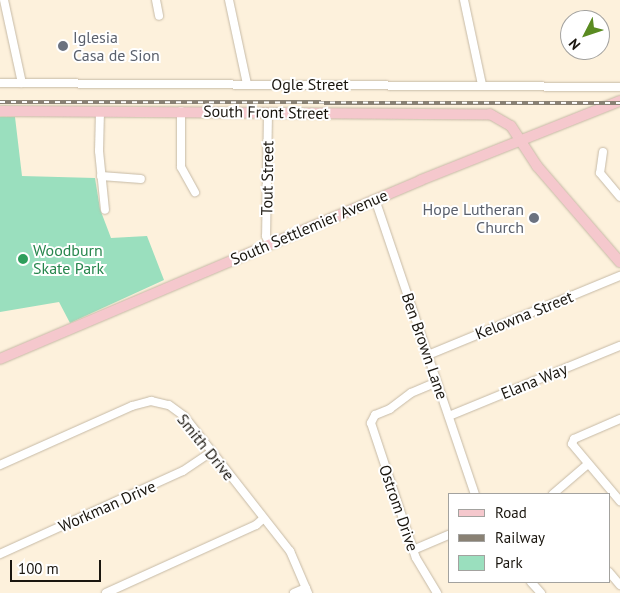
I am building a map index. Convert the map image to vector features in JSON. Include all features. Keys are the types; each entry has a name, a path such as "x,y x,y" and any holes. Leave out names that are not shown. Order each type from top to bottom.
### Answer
{"main road":[{"name":"South Settlemier Avenue","path":"0,359 269,243 620,101"},
{"name":"South Front Street","path":"0,111 483,113 507,122 538,166 620,262"}],"street":[{"path":"4,0 22,83"},
{"path":"156,0 159,16"},
{"path":"229,0 247,84"},
{"path":"464,0 482,85"},
{"name":"Ogle Street","path":"0,83 620,87"},
{"path":"100,111 101,176 105,210"},
{"path":"181,111 181,167 195,192"},
{"name":"Tout Street","path":"268,113 266,236 269,243"},
{"path":"603,152 600,173 620,197"},
{"path":"101,176 141,179"},
{"name":"Ben Brown Lane","path":"376,199 475,493"},
{"name":"Kelowna Street","path":"428,354 620,276"},
{"name":"Elana Way","path":"448,416 620,346"},
{"name":"Ostrom Drive","path":"437,382 411,393 371,418 372,428 413,550 422,572 437,593"},
{"name":"Smith Drive","path":"1,463 132,406 150,401 169,405 180,412 290,551 307,590"},
{"path":"620,419 572,441 588,464 620,501"},
{"name":"Workman Drive","path":"0,554 183,471 212,452"},
{"path":"554,493 588,464"},
{"path":"106,593 256,525 263,518"},
{"path":"413,550 448,535"},
{"path":"610,573 620,585"},
{"path":"532,583 541,593"},
{"path":"294,593 307,590"}],"green space":[{"path":"0,117 15,117 22,176 95,178 100,209 111,238 147,236 164,280 70,323 59,302 0,312"}],"railway":[{"path":"0,102 620,103"}],"place":[{"name":"Iglesia Casa de Sion","path":"63,46"},
{"name":"Hope Lutheran Church","path":"534,218"},
{"name":"Woodburn Skate Park","path":"23,259"}]}
